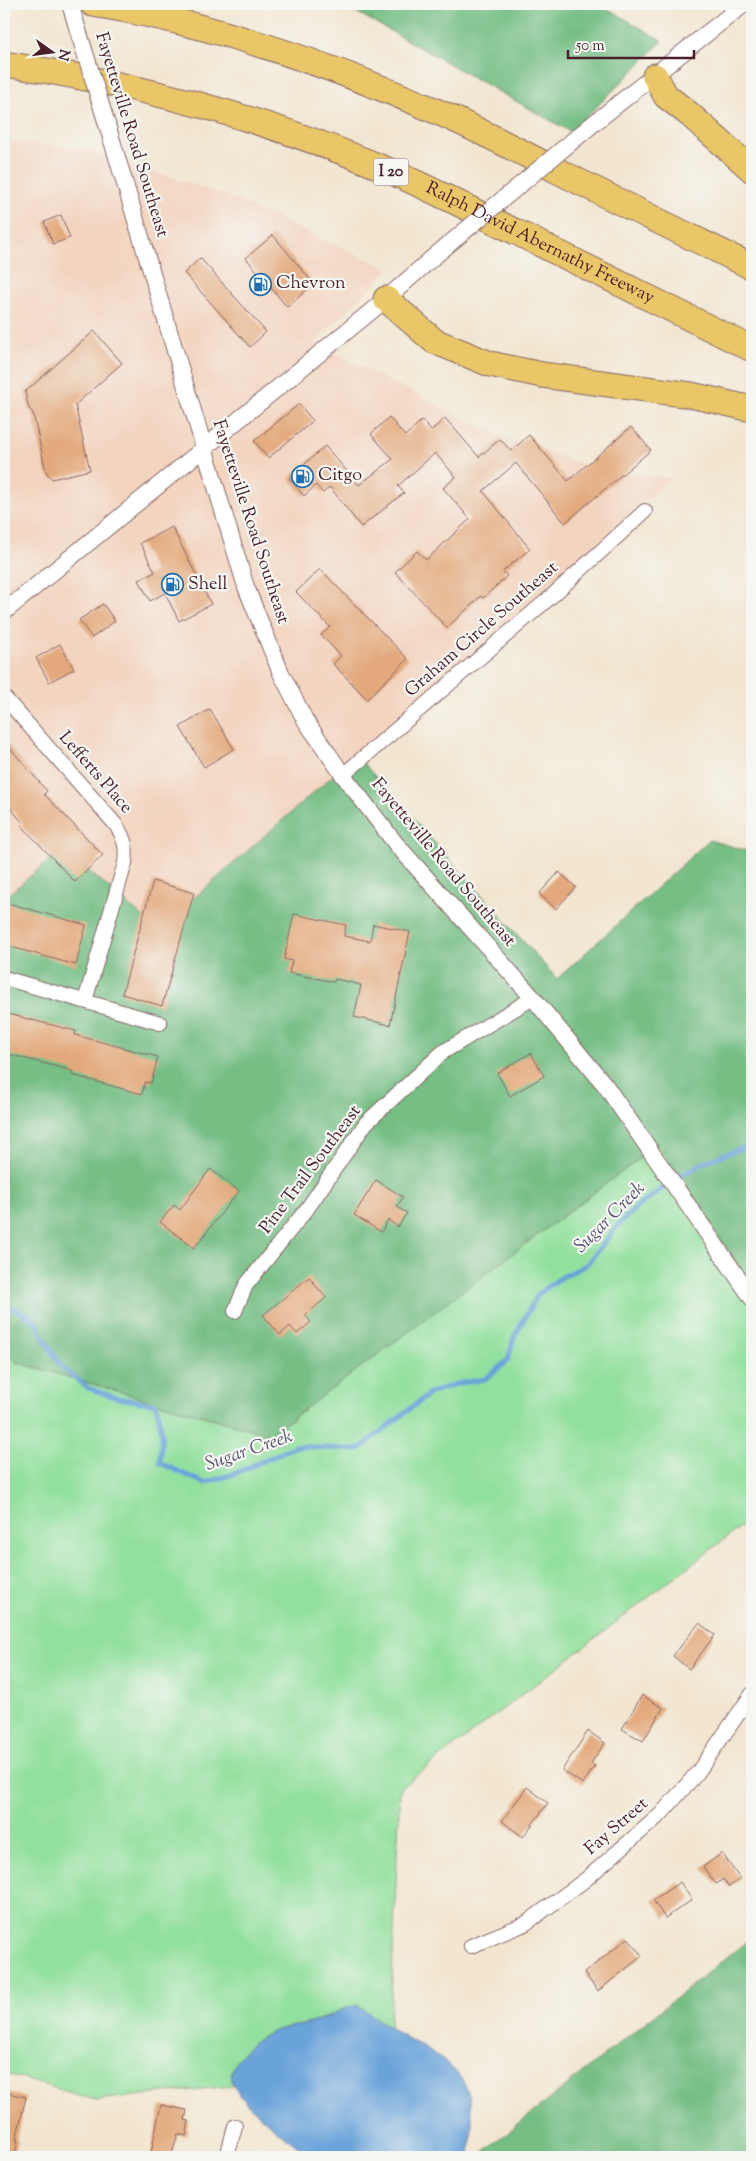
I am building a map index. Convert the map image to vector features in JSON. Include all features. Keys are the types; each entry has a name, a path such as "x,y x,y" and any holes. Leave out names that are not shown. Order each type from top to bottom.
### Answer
{"highway":[{"path":"93,4 224,34 293,55 358,78 442,114 752,267"},
{"name":"Ralph David Abernathy Freeway","path":"4,64 50,71 136,89 221,112 307,139 394,174 752,349"},
{"path":"655,76 666,96 752,170"},
{"path":"386,299 434,341 490,364 542,376 691,395 752,409"}],"street":[{"name":"Fayetteville Road Southeast","path":"70,4 246,587 281,673 305,720 343,775 396,844 533,998 605,1085 752,1298"},
{"path":"4,612 386,299 594,123 744,4"},
{"name":"Graham Circle Southeast","path":"343,775 553,595 645,512"},
{"name":"Lefferts Place","path":"4,697 116,826 124,838 125,863 85,1001"},
{"path":"4,978 160,1023"},
{"name":"Pine Trail Southeast","path":"235,1311 246,1286 313,1199 366,1123 444,1052 533,998"},
{"name":"Fay Street","path":"471,1946 525,1924 585,1880 661,1814 698,1772 752,1694"},
{"path":"227,2157 235,2126"}],"shaded area":[{"path":"4,141 88,150 225,195 389,269 314,343 496,434 601,471 671,478 157,930 63,849 4,898"}],"green space":[{"path":"328,4 600,4 663,41 571,132 351,9"},
{"path":"356,755 557,979 709,840 752,852 752,1287 659,1144 270,1435 16,1362 4,1350 4,898 63,849 158,930"},
{"path":"659,1144 752,1287 752,1518 400,1788 388,2070 95,2100 4,2073 4,1350 16,1362 270,1435"},
{"path":"752,1937 752,2157 477,2157"}],"water":[{"path":"357,2005 390,2028 440,2058 464,2082 471,2108 470,2157 311,2157 254,2111 236,2090 232,2081 234,2064 255,2042 280,2029 310,2023"}],"building":[{"path":"61,215 70,238 53,244 44,222"},
{"path":"273,235 314,284 287,307 246,258"},
{"path":"200,258 266,332 250,347 184,273"},
{"path":"94,331 122,363 75,405 90,470 52,479 46,472 33,413 29,409 25,392"},
{"path":"299,404 313,421 268,458 254,441"},
{"path":"389,417 405,436 422,420 431,431 445,418 479,457 500,439 511,451 529,435 568,481 631,427 651,450 565,523 516,463 483,491 530,549 503,571 507,576 483,598 481,596 447,628 395,572 417,551 426,560 470,519 443,488 456,477 435,453 398,486 404,493 361,527 330,487 323,493 316,485 304,496 289,478 325,446 359,485 393,459 371,434"},
{"path":"172,527 211,604 179,621 165,593 150,601 139,580 155,572 140,543"},
{"path":"320,569 408,659 367,699 333,664 341,656 321,635 330,627 296,592"},
{"path":"103,604 115,621 92,638 79,620"},
{"path":"60,644 74,669 49,682 36,658"},
{"path":"210,709 234,749 204,767 180,727"},
{"path":"4,741 47,791 44,794 103,855 75,882 21,825 23,823 4,800"},
{"path":"559,872 576,887 556,909 539,894"},
{"path":"153,881 194,893 162,1006 122,994"},
{"path":"4,902 86,925 76,965 4,945"},
{"path":"294,914 346,925 344,936 370,941 373,924 410,932 390,1025 354,1017 361,985 335,979 334,982 289,973 292,961 284,959"},
{"path":"4,1013 76,1031 75,1035 158,1057 151,1083 145,1082 142,1094 72,1075 73,1071 4,1053"},
{"path":"531,1053 544,1076 510,1096 497,1073"},
{"path":"210,1169 239,1191 194,1248 160,1222 174,1205 180,1210"},
{"path":"376,1180 403,1197 397,1207 407,1213 398,1227 388,1220 381,1232 354,1215"},
{"path":"309,1277 326,1298 305,1315 311,1322 297,1334 290,1326 280,1335 263,1315"},
{"path":"699,1623 715,1635 689,1669 673,1656"},
{"path":"642,1695 663,1708 643,1741 622,1729"},
{"path":"588,1731 605,1743 591,1763 595,1766 583,1784 562,1770"},
{"path":"527,1787 548,1803 523,1837 502,1821"},
{"path":"722,1853 740,1879 729,1887 723,1879 716,1884 703,1867"},
{"path":"680,1882 692,1900 665,1918 653,1900"},
{"path":"628,1938 642,1956 598,1991 584,1973"},
{"path":"4,2092 26,2097 14,2157 4,2157"},
{"path":"161,2105 187,2110 185,2120 189,2121 186,2136 178,2134 171,2157 150,2157"}],"waterway":[{"name":"Sugar Creek","path":"4,1304 35,1320 44,1339 61,1366 88,1388 117,1398 156,1404 162,1434 160,1463 204,1483 234,1474 296,1446 358,1450 430,1393 456,1384 485,1379 508,1360 514,1337 538,1294 562,1277 586,1265 620,1223 637,1207 675,1179 705,1162 752,1144"}],"place":[{"name":"Chevron","path":"260,284"},
{"name":"Citgo","path":"302,476"},
{"name":"Shell","path":"172,585"}]}
